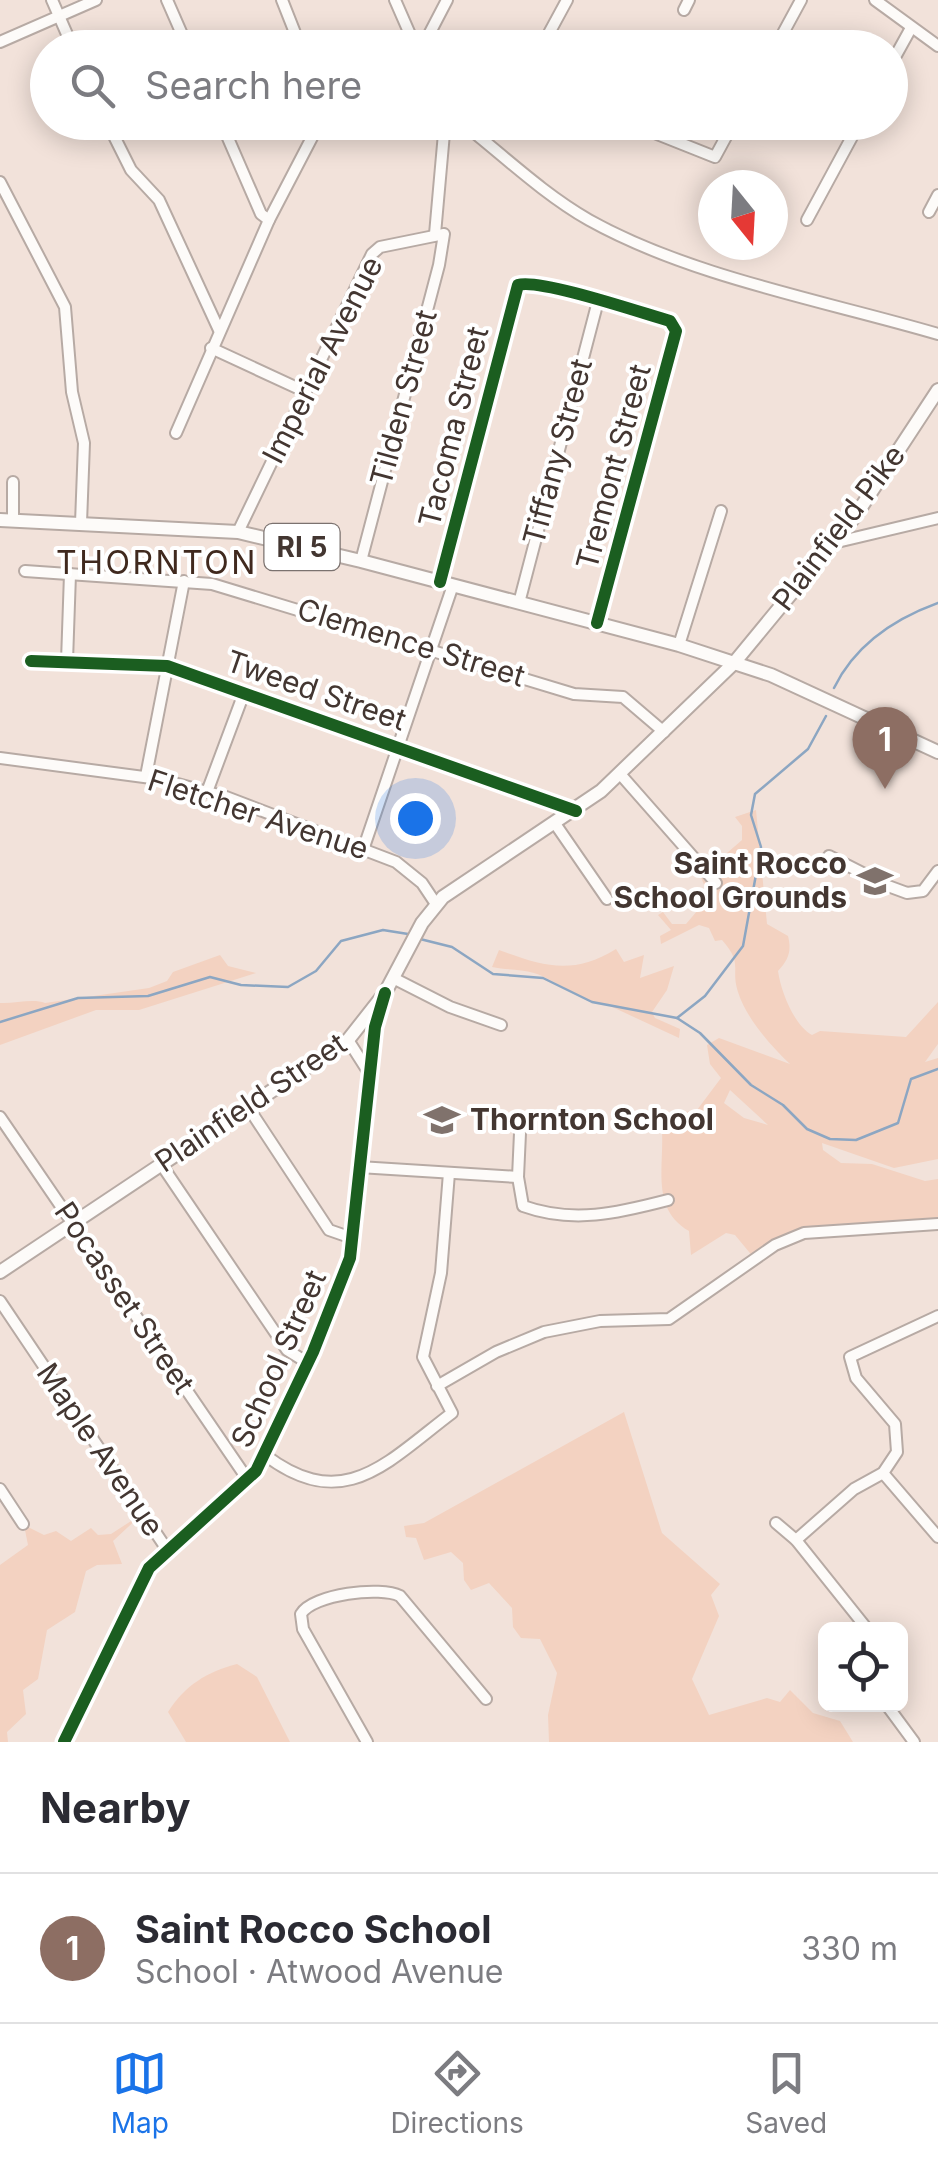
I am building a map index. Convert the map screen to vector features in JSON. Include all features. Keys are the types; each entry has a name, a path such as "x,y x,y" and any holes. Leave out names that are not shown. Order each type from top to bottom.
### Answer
{"main road":[{"name":"Plainfield Pike","path":"734,663 870,495 938,390"},
{"name":"RI 5","path":"7,520 238,532 361,561 679,645 771,675 938,752"},
{"name":"Plainfield Street","path":"0,1272 348,1040 385,993 436,904 556,825 621,775 734,663"}],"street":[{"path":"52,0 65,30"},
{"path":"0,42 96,0"},
{"path":"167,0 180,30"},
{"path":"282,0 294,30"},
{"path":"395,0 413,30"},
{"path":"430,30 447,0"},
{"path":"551,30 567,0"},
{"path":"785,30 801,0"},
{"path":"875,0 938,46"},
{"path":"887,0 898,16"},
{"path":"908,33 911,28"},
{"path":"116,140 130,170 160,200 219,330"},
{"path":"230,140 261,214 269,220"},
{"path":"176,433 269,220 311,140"},
{"name":"Tilden Street","path":"361,561 440,265 444,140"},
{"path":"483,140 529,178 594,222 719,271 938,334"},
{"path":"672,140 714,157 724,140"},
{"path":"806,220 850,140"},
{"path":"0,182 64,307 74,408 84,443 82,523"},
{"path":"929,212 938,195"},
{"name":"Imperial Avenue","path":"238,532 376,249 440,234"},
{"name":"Tacoma Street","path":"364,848 432,652 518,285 524,282 598,302"},
{"name":"Tremont Street","path":"597,623 674,324 598,302"},
{"name":"Tiffany Street","path":"519,604 598,302"},
{"path":"211,348 306,392"},
{"path":"7,520 13,482"},
{"path":"679,645 721,512"},
{"path":"832,543 938,518"},
{"name":"Clemence Street","path":"26,571 184,581 280,602 574,694 623,697 664,732"},
{"path":"67,661 70,574"},
{"path":"146,776 184,581"},
{"name":"Tweed Street","path":"31,660 167,666 576,811"},
{"path":"207,792 244,693"},
{"name":"Fletcher Avenue","path":"0,758 146,776 207,792 364,848 409,869 436,904"},
{"path":"621,775 716,882"},
{"path":"556,825 607,899"},
{"path":"829,856 907,893 922,891 938,871"},
{"path":"393,978 450,1008 501,1025"},
{"name":"School Street","path":"64,1742 149,1568 166,1548 248,1480 265,1455 308,1363 348,1268 375,1027 385,993"},
{"path":"348,1040 370,1076"},
{"path":"248,1107 329,1230 352,1238"},
{"name":"Pocasset Street","path":"0,1116 248,1480"},
{"path":"520,1133 520,1204 548,1214 594,1216 668,1200"},
{"path":"161,1164 287,1350 308,1363"},
{"path":"359,1167 518,1177"},
{"path":"265,1455 288,1472 319,1484 358,1478 452,1413 425,1364 423,1346 441,1273 449,1174"},
{"path":"437,1386 496,1352 558,1328 600,1321 669,1319 775,1245 804,1233 938,1224"},
{"name":"Maple Avenue","path":"0,1302 166,1548"},
{"path":"796,1540 854,1489 883,1473 897,1452 898,1433 856,1378 850,1357 938,1316"},
{"path":"883,1473 938,1538"},
{"path":"0,1489 23,1524"},
{"path":"776,1523 796,1540 862,1622"},
{"path":"366,1742 304,1629 302,1614 315,1600 383,1592 400,1596 486,1700"},
{"path":"892,1712 914,1742"}],"shaded area":[{"path":"756,810 767,924 788,936 788,955 778,971 789,1007 805,1030 812,1035 820,1031 906,1037 938,1002 938,1044 925,1062 938,1058 938,1159 894,1168 822,1143 823,1150 841,1163 872,1164 925,1181 938,1179 938,1225 819,1230 754,1258 735,1235 726,1233 691,1255 689,1231 669,1211 662,1187 662,1132 650,1118 697,1110 721,1078 710,1064 707,1045 719,1038 790,1064 747,1012 736,984 733,955 722,940 715,941 709,928 699,925 661,944 660,936 671,930 658,915 663,912 672,924 686,924 709,897 696,865 727,853 742,840 742,826 735,817","holes":["730,1090 768,1125 744,1118 724,1103"]},
{"path":"616,949 624,962 644,955 640,978 674,966 667,990 652,1012 655,1018 680,1029 679,1038 534,973 492,967 499,950 558,966 585,963"},
{"path":"220,955 228,966 256,973 139,1010 96,1010 0,1045 0,1003 45,1003 149,988 167,981 173,972"},
{"path":"624,1412 662,1533 720,1584 711,1595 719,1616 692,1679 709,1715 767,1698 780,1702 790,1690 813,1713 840,1721 853,1742 549,1742 548,1715 557,1673 540,1639 521,1638 513,1627 512,1608 489,1583 471,1590 464,1580 463,1563 451,1552 424,1560 416,1538 406,1537 404,1526 424,1523"},
{"path":"142,1514 113,1541 122,1564 97,1565 86,1571 75,1612 47,1630 38,1679 23,1690 26,1714 7,1732 8,1742 0,1742 0,1565 28,1545 24,1525 44,1535 56,1531 71,1541 91,1528 98,1535 111,1534"},
{"path":"237,1664 257,1677 290,1742 186,1742 168,1712 198,1681"}],"waterway":[{"path":"834,688 853,659 877,635 938,603"},
{"path":"677,1018 705,996 743,946 761,847 751,815 755,794 808,749 826,716"},
{"path":"0,1022 78,998 148,996 210,977 241,985 288,987 316,971 341,941 383,930 408,934"},
{"path":"420,939 452,947 493,974 543,978 592,1002 677,1018 700,1033 751,1085 783,1105 807,1129 830,1139 856,1140 898,1123 911,1079 938,1069"}],"cycle path":[{"path":"440,582 518,285 568,291 670,321 676,331 597,623"},
{"path":"31,661 167,666 576,811"},
{"path":"64,1742 149,1568 256,1471 313,1352 350,1258 375,1027 385,993"}],"place":[{"name":"Saint Rocco School","path":"885,789"},
{"name":"Saint Rocco School Grounds","path":"875,881"},
{"name":"Thornton School","path":"442,1120"}],"district":[{"name":"THORNTON","path":"157,563"}]}
